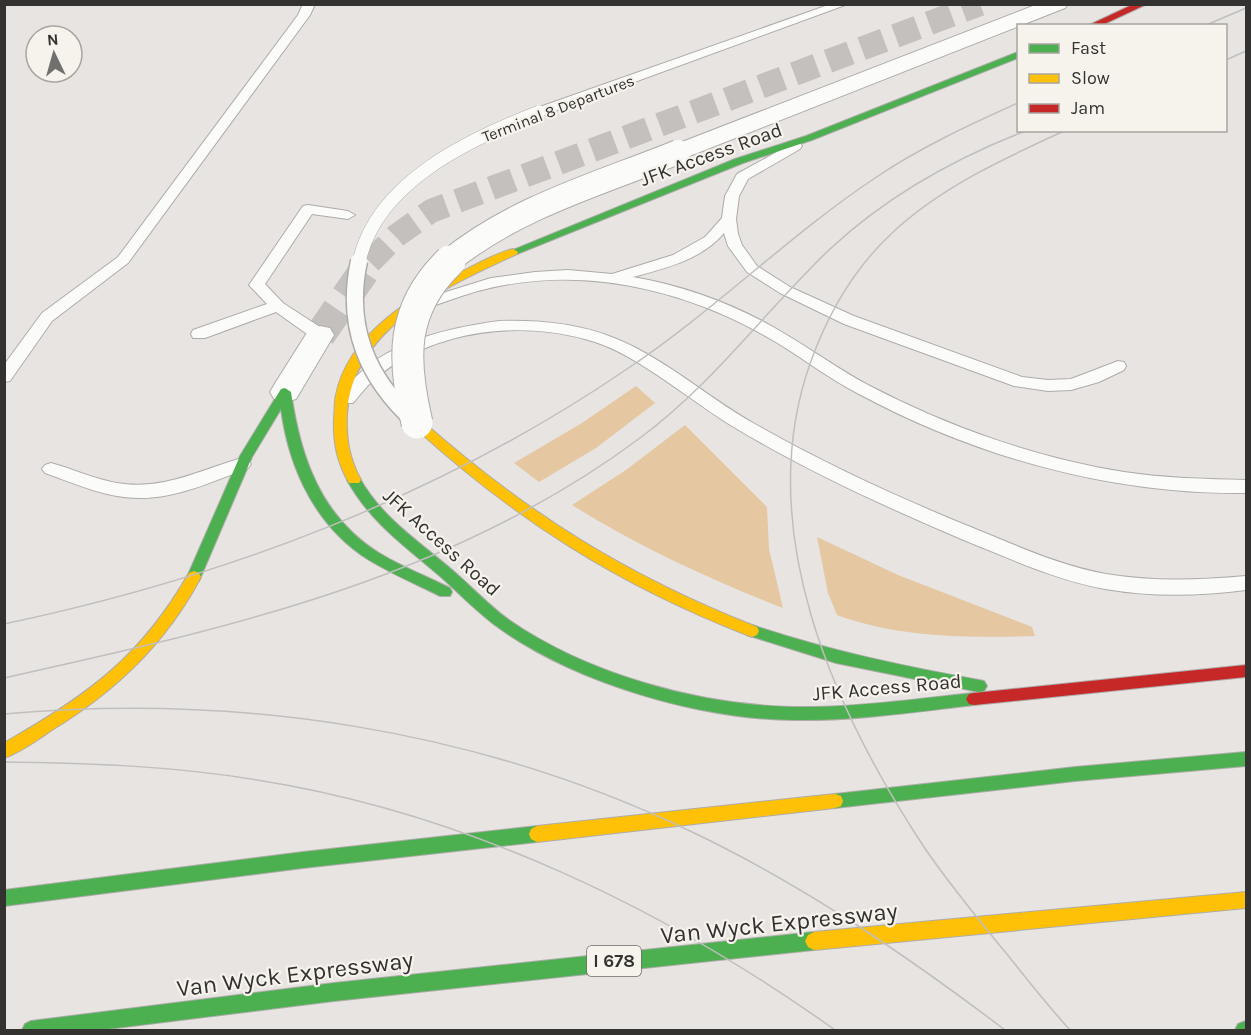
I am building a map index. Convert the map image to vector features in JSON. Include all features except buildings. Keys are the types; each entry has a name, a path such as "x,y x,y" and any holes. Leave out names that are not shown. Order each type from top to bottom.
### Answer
{"main road":[{"path":"1096,24 1143,4"},
{"name":"JFK Access Road","path":"1017,55 809,138 739,161 525,247 462,275 406,309 374,337 356,359 348,372 338,412 342,454 362,496 401,537 505,624 579,664 633,686 676,699 769,714 859,711 1246,671"},
{"path":"4,751 92,695 152,643 175,612 191,584 242,464 285,392"},
{"path":"285,392 288,431 296,459 307,486 326,515 363,549 505,624"},
{"path":"417,423 477,478 553,533 597,561 690,609 797,648 848,662 909,676 1028,693"},
{"path":"4,898 327,858 1075,774 1246,759"},
{"name":"Van Wyck Expressway","path":"31,1030 306,994 526,970 1246,900"}],"street":[{"path":"417,423 406,360 410,326 435,278 476,239 497,225 1058,4"},
{"path":"285,392 320,335"}],"lane":[{"path":"4,377 47,317 123,260 304,15 309,4"},
{"name":"Terminal 8 Departures","path":"417,423 391,401 370,369 354,313 354,279 363,246 372,227 398,195 416,178 455,150 519,119 843,4"},
{"path":"809,138 742,177 732,196 729,219 735,246 752,270 849,320 1004,377 1047,387 1074,386 1088,382 1118,366"},
{"path":"320,335 278,306 257,285 308,209 348,215"},
{"path":"611,278 658,265 691,252 708,241 729,219"},
{"path":"406,309 500,281 557,276 611,278 667,289 729,311 764,328 843,379 878,397 930,421 1022,454 1109,475 1190,485 1246,487"},
{"path":"199,334 278,306"},
{"path":"338,412 364,378 378,366 397,354 426,343 466,331 503,325 543,325 571,329 623,348 737,421 809,463 948,526 1046,566 1104,581 1141,586 1209,587 1246,583"},
{"path":"51,469 109,488 145,492 164,490 242,464"}],"shaded area":[{"path":"636,386 655,403 596,448 539,482 514,463 582,423"},
{"path":"685,425 767,507 769,549 783,608 675,561 623,535 572,505 626,470"},
{"path":"817,537 898,575 1032,627 1035,636 935,635 885,628 837,615 828,593"}],"tunnel":[{"path":"371,261 396,236 431,211 980,4"},
{"path":"320,335 371,261"}],"tram line":[{"path":"1209,24 1246,8"},
{"path":"1227,60 1246,51"},
{"path":"4,624 168,583 249,557 328,527 482,456 556,415 659,347 812,224 875,178 963,128 1017,103"},
{"path":"4,678 172,639 336,592 415,563 493,528 568,487 640,438 666,417 715,371 830,249 875,212 923,180 974,153 1023,132"},
{"path":"1062,132 996,163 951,189 909,218 864,263 825,326 811,361 795,424 791,488 796,551 811,614 832,676 860,736 924,847 974,914 1070,1030"},
{"path":"4,714 92,709 180,709 268,715 355,726 441,744 526,767 609,796 690,831 773,874 891,948 1005,1030"},
{"path":"4,762 131,766 226,775 335,795 411,816 487,841 632,906 702,944 835,1030"}],"traffic: fast":[{"path":"513,252 739,161 809,138 1017,55"},
{"path":"285,392 293,437 306,479 329,516 344,533 372,555 445,592"},
{"path":"194,577 246,456 285,392"},
{"path":"354,480 371,507 382,519 504,624 562,657 631,684 703,704 769,713 846,712 974,699"},
{"path":"752,631 864,664 979,686"},
{"path":"835,801 1075,774 1246,759"},
{"path":"4,898 303,860 537,834"},
{"path":"31,1030 334,992 814,941"}],"traffic: slow":[{"path":"354,480 346,465 340,442 342,395 353,365 372,339 396,317 455,280 513,252"},
{"path":"417,423 493,488 574,544 660,592 752,631"},
{"path":"4,751 62,717 113,679 158,633 177,607 194,577"},
{"path":"537,834 835,801"},
{"path":"814,941 1246,900"}],"traffic: jam":[{"path":"1096,24 1143,4"},
{"path":"974,699 1246,671"}]}
